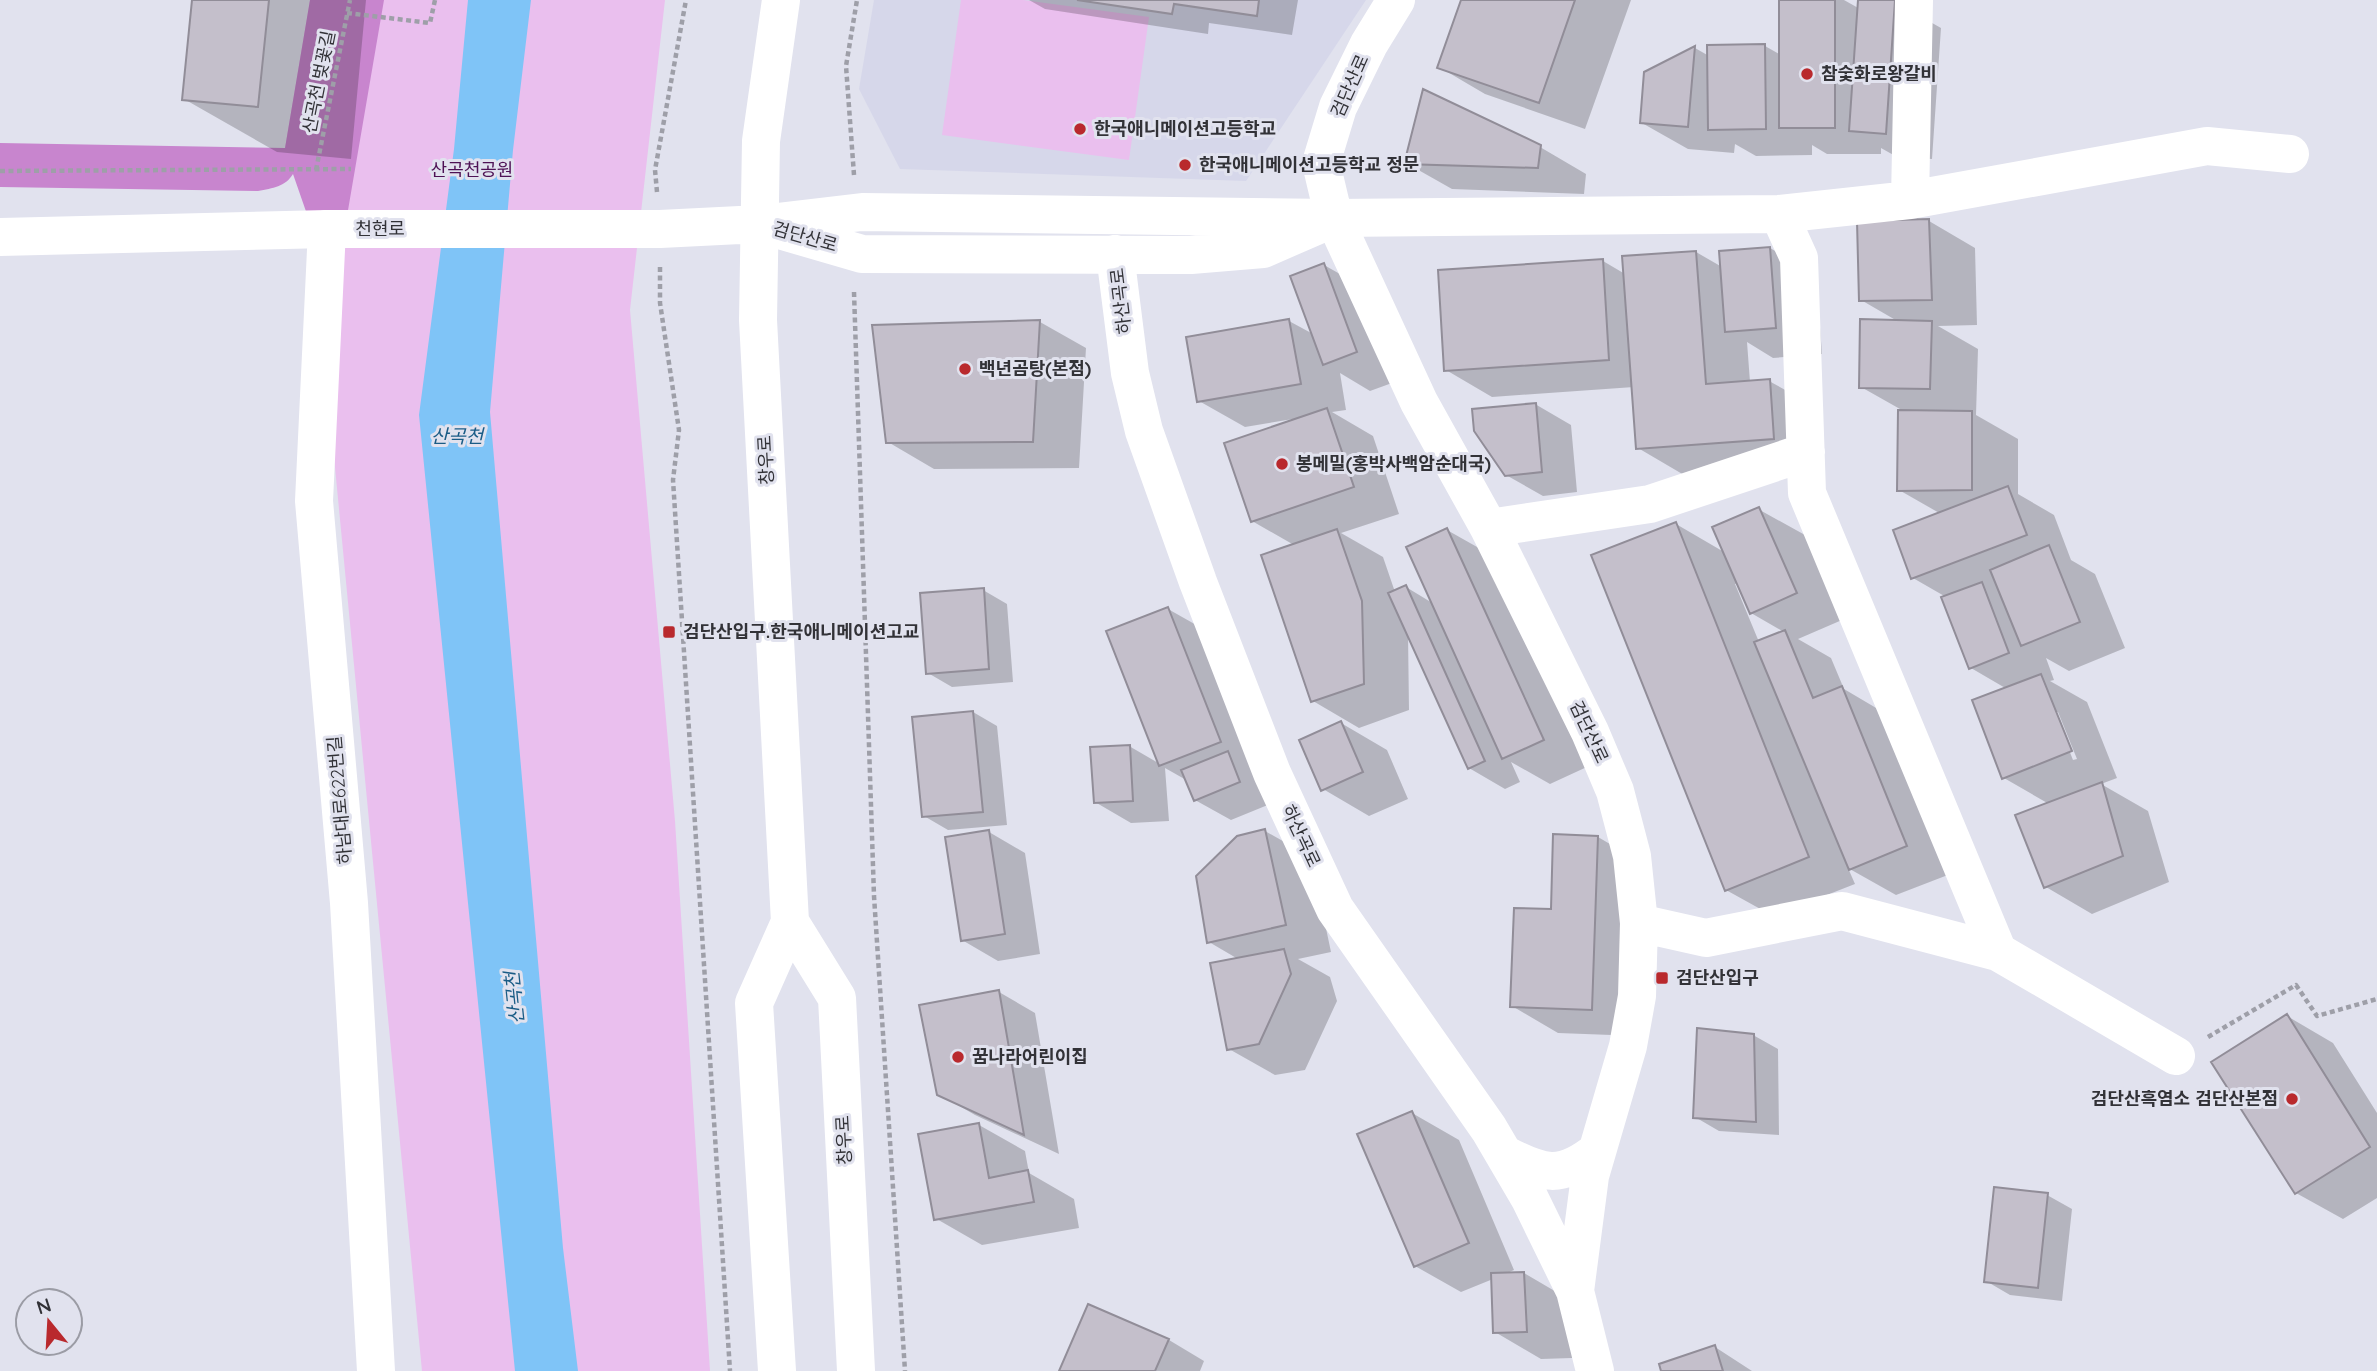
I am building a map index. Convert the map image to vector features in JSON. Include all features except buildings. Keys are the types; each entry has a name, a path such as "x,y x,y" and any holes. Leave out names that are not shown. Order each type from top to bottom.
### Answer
{"street":[{"name":"창우로","path":"777,1371 754,1003 790,922 758,320 761,141 781,0"},
{"name":"검단산로","path":"1396,0 1369,44 1338,107 1321,163 1334,218 1419,402 1489,528 1584,720 1615,791 1632,856 1639,923 1637,996 1628,1046 1590,1176 1575,1292"},
{"path":"1910,200 1914,0"},
{"path":"1334,218 1779,214 1910,200 2207,146 2290,154"},
{"name":"검단산로","path":"760,224 855,213 1334,218"},
{"path":"1779,214 1799,258 1807,493 1998,952"},
{"name":"검단산로","path":"760,224 856,252 1192,256 1263,249 1334,218"},
{"name":"천현로","path":"0,237 327,229 658,229 760,224"},
{"name":"하남대로622번길","path":"327,229 314,501 349,903 376,1371"},
{"name":"하산곡로","path":"1115,254 1130,373 1144,431 1198,582 1272,774 1335,909 1504,1154 1575,1292 1595,1371"},
{"path":"1489,528 1650,504 1806,452"},
{"path":"1639,923 1706,938 1842,911 1998,952 2176,1056"},
{"name":"창우로","path":"790,922 837,998 856,1371"},
{"path":"1504,1154 1531,1168 1554,1172 1576,1168 1597,1151"}],"path":[{"name":"산곡천 벚꽃길","path":"316,170 350,0"},
{"path":"347,13 430,23 435,0"},
{"path":"686,0 654,170 660,303 679,430 673,480 730,1371"},
{"path":"855,213 852,121 846,66 858,0"},
{"path":"0,171 351,169"},
{"path":"856,252 853,311 874,896 905,1371"},
{"path":"2176,1056 2296,985 2317,1016 2377,999"}],"shaded area":[{"path":"310,0 384,0 334,292 293,174 274,188 258,191 0,187 0,143 285,148"},
{"name":"한국애니메이션고등학교","path":"874,0 1366,0 1246,181 900,169 859,89"}],"green space":[{"name":"산곡천공원","path":"310,0 665,0 630,310 675,821 710,1371 422,1371 326,374 334,292 285,148"},
{"path":"961,0 1023,0 1149,17 1129,160 942,135"}],"water":[{"name":"산곡천","path":"468,0 531,0 513,150 490,412 563,1248 578,1371 515,1371 419,415 454,149"}],"place":[{"name":"참숯화로왕갈비","path":"1807,74"},
{"name":"한국애니메이션고등학교","path":"1080,129"},
{"name":"한국애니메이션고등학교 정문","path":"1185,165"},
{"name":"백년곰탕(본점)","path":"965,369"},
{"name":"봉메밀(홍박사백암순대국)","path":"1282,464"},
{"name":"검단산입구.한국애니메이션고교","path":"669,632"},
{"name":"검단산입구","path":"1662,978"},
{"name":"꿈나라어린이집","path":"958,1057"},
{"name":"검단산흑염소 검단산본점","path":"2292,1099"}]}
